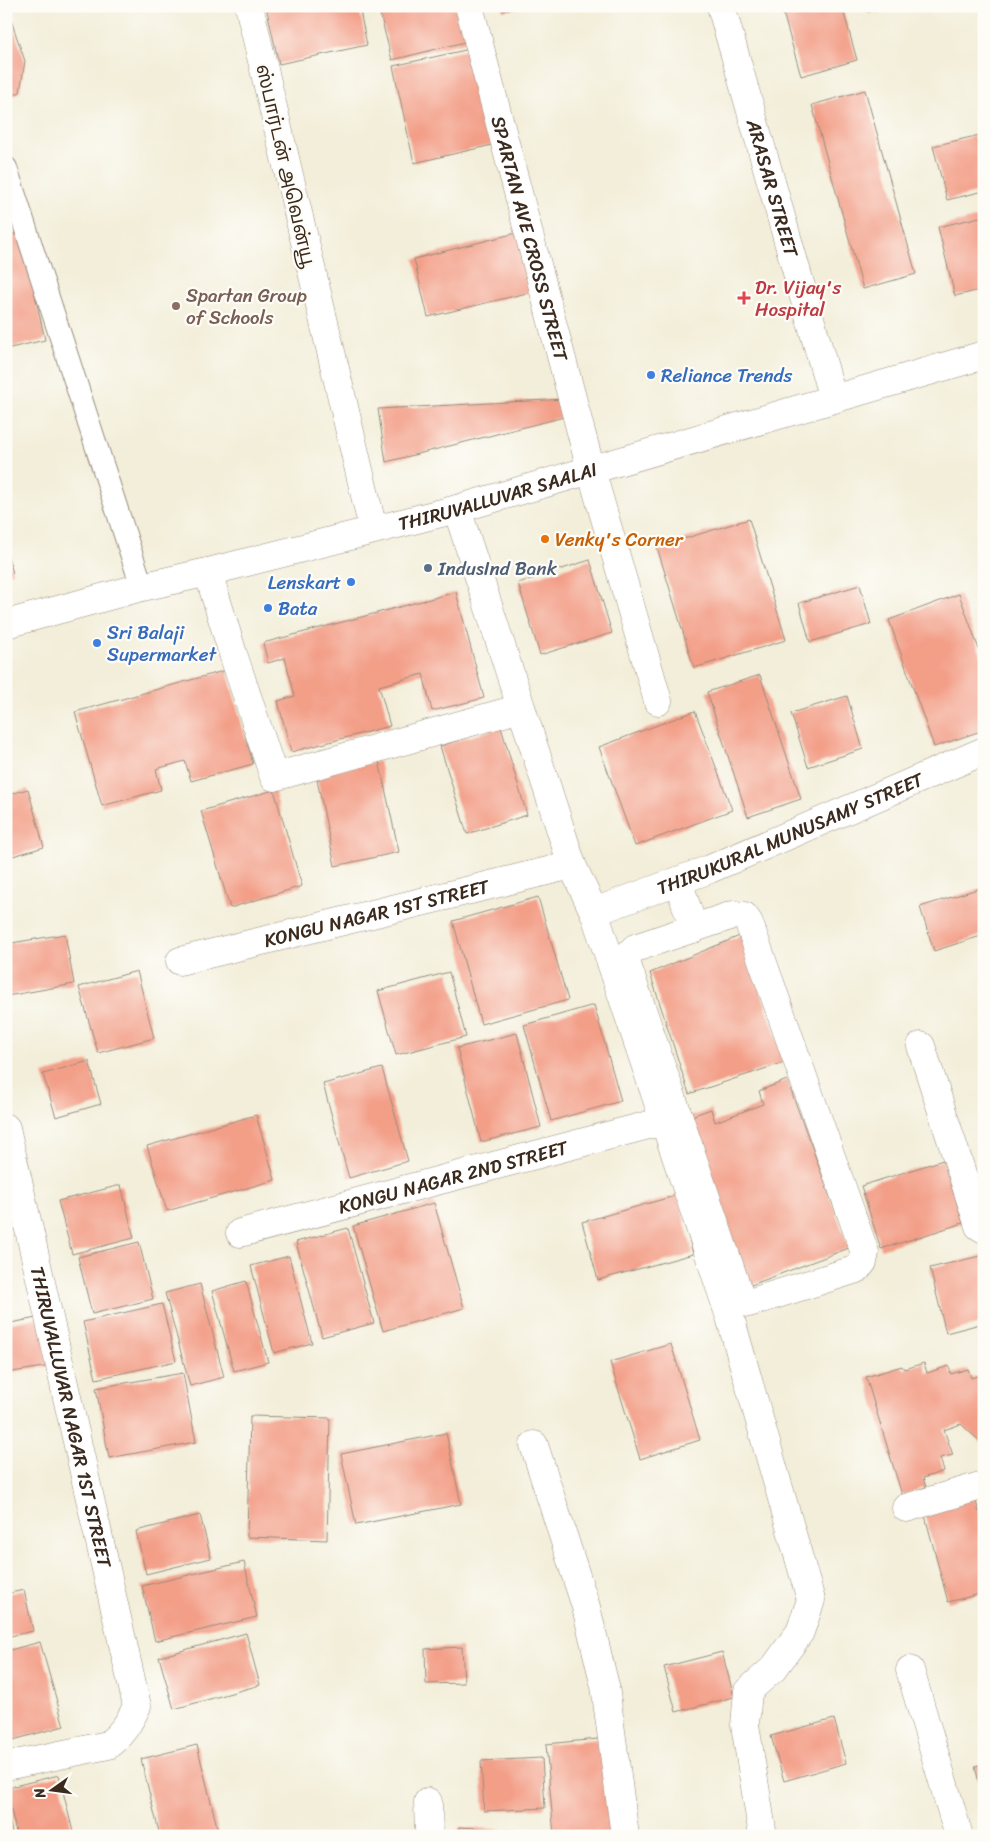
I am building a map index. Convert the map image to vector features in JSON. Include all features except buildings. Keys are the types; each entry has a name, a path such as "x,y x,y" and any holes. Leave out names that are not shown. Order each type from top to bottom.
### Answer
{"street":[{"name":"ஸ்பார்டன் அவென்யூ","path":"249,6 373,529"},
{"name":"SPARTAN AVE CROSS STREET","path":"469,6 591,470 658,701"},
{"name":"ARASAR STREET","path":"721,6 833,399"},
{"name":"THIRUVALLUVAR SAALAI","path":"6,624 142,587 457,509 984,355"},
{"path":"457,509 572,865 594,912 672,1119 740,1297 744,1302 750,1303 857,1269 863,1262 865,1253 749,923 744,916 733,915 635,948 628,955 627,965 672,1119 730,1317 811,1600 800,1632 774,1668 748,1691 744,1725 763,1836"},
{"path":"208,572 274,777 521,708"},
{"name":"THIRUKURAL MUNUSAMY STREET","path":"594,912 678,881 984,751"},
{"name":"KONGU NAGAR 1ST STREET","path":"180,961 572,865"},
{"path":"678,881 694,929"},
{"path":"921,1046 981,1227"},
{"name":"KONGU NAGAR 2ND STREET","path":"240,1233 672,1119"},
{"name":"THIRUVALLUVAR NAGAR 1ST STREET","path":"6,1128 137,1706 120,1736 108,1745 6,1766"},
{"path":"534,1445 586,1607 605,1686 624,1836"},
{"path":"906,1508 984,1485"},
{"path":"910,1670 959,1836"},
{"path":"428,1802 429,1836"}],"lane":[{"path":"6,168 142,587"}],"place":[{"name":"Dr. Vijay's Hospital","path":"744,298"},
{"name":"Spartan Group of Schools","path":"176,306"},
{"name":"Reliance Trends","path":"651,375"},
{"name":"Venky's Corner","path":"545,539"},
{"name":"IndusInd Bank","path":"428,568"},
{"name":"Lenskart","path":"351,582"},
{"name":"Bata","path":"268,608"},
{"name":"Sri Balaji Supermarket","path":"97,643"}]}
